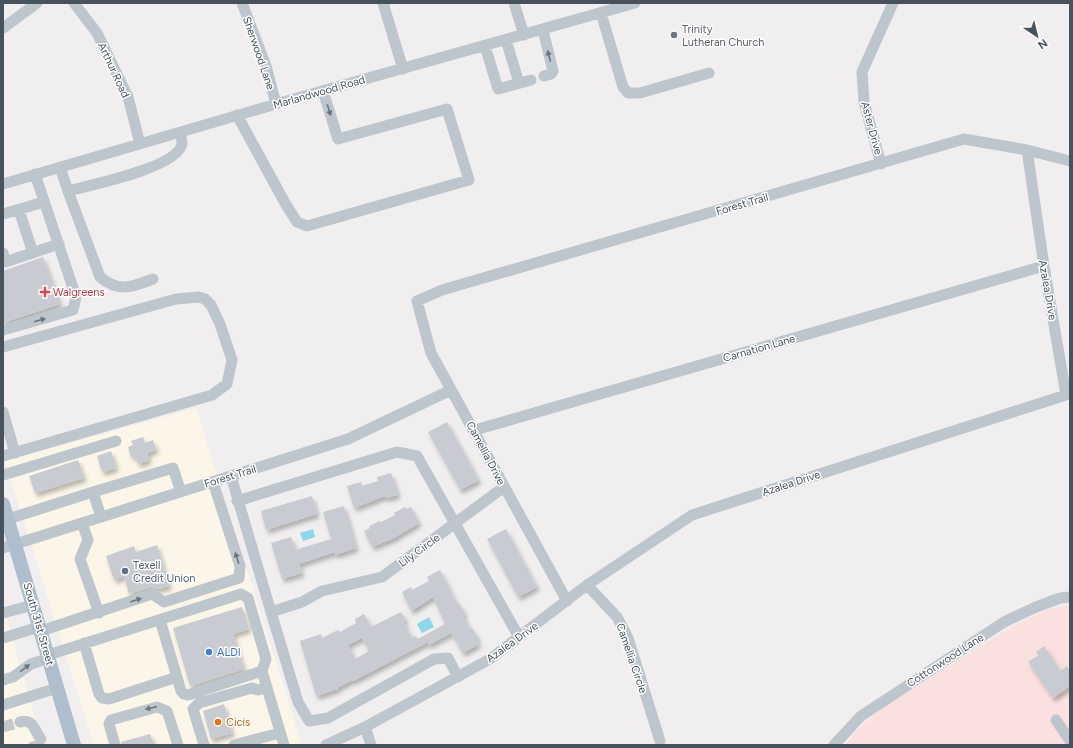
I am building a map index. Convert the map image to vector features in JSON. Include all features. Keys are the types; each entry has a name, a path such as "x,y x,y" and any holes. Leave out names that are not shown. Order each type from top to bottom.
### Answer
{"main road":[{"name":"South 31st Street","path":"3,504 8,519 9,546 33,604 74,745"}],"street":[{"path":"3,28 37,3"},
{"name":"Arthur Road","path":"74,3 97,33 128,97 140,144"},
{"name":"Sherwood Lane","path":"242,3 266,66 276,104"},
{"path":"383,3 403,69"},
{"path":"514,3 524,35"},
{"name":"Marlandwood Road","path":"3,184 237,115 635,3"},
{"name":"Aster Drive","path":"881,164 864,102 862,72 893,3"},
{"path":"601,13 623,87 628,93 640,93 709,73"},
{"path":"543,30 554,71 551,74 544,76"},
{"path":"506,40 519,83"},
{"path":"485,46 498,89 530,80"},
{"path":"237,115 285,203 297,222 307,226 469,180 446,109 338,139 323,91"},
{"path":"68,191 158,166 176,153 180,148 182,143 180,132"},
{"name":"Forest Trail","path":"417,301 442,290 964,139 1027,150 1070,161"},
{"name":"Azalea Drive","path":"326,745 365,727 490,659 567,602 587,585 692,515 1066,395 1044,266 1027,150"},
{"path":"60,167 100,277 105,282 122,288 135,286 153,279"},
{"path":"3,330 73,310 76,297 35,174"},
{"path":"3,214 44,202"},
{"path":"19,210 33,253"},
{"path":"4,259 33,253 59,244"},
{"name":"Carnation Lane","path":"475,430 1044,266"},
{"path":"3,347 176,299 199,297 205,298 215,313 232,360 227,384 212,395 3,456"},
{"name":"Camellia Drive","path":"417,301 431,353 475,430 504,487 567,602"},
{"name":"Forest Trail","path":"9,546 348,439 451,390"},
{"path":"3,412 15,453"},
{"path":"3,475 116,441"},
{"path":"237,501 397,452 417,456 519,637"},
{"path":"8,519 173,468 181,492"},
{"path":"231,476 237,501 298,702 309,721 328,718 434,659 448,658 458,677"},
{"path":"3,638 99,613 152,594 164,602 238,578 240,566 212,482"},
{"name":"Lily Circle","path":"271,612 302,602 322,591 382,577 504,487"},
{"path":"93,492 101,517"},
{"path":"82,523 88,540 80,559 99,613"},
{"name":"Camellia Circle","path":"587,585 617,617 624,631 660,741"},
{"path":"3,680 13,677 31,664 84,643 241,594 248,598 266,659 262,671 284,745"},
{"name":"Cottonwood Lane","path":"834,745 861,716 1004,622 1036,607 1060,598 1070,597"},
{"path":"3,613 33,604"},
{"path":"160,620 181,691 184,694 188,695 262,671"},
{"path":"84,643 99,694 102,698 108,699 177,677"},
{"path":"204,745 194,706 199,703 252,688 258,690 267,687"},
{"path":"3,705 57,688"},
{"path":"115,745 109,724 111,720 157,707 167,711 178,745"},
{"path":"20,722 26,720 32,723 37,738"},
{"path":"1056,720 1068,735"},
{"path":"365,727 371,745"},
{"path":"234,745 280,733"}],"shaded area":[{"path":"196,408 302,745 94,745 5,461"},
{"path":"1070,604 1070,745 845,745 856,731 881,709 1013,626 1044,611"},
{"path":"3,606 43,745 3,745"}],"water":[{"path":"313,529 315,537 303,541 300,533"},
{"path":"429,617 434,627 422,633 417,624"}],"building":[{"name":"Walgreens","path":"43,257 60,304 3,323 3,271"},
{"path":"447,422 479,480 460,490 428,432"},
{"path":"143,437 145,443 153,440 156,450 147,453 149,460 138,464 135,456 131,457 128,447 133,445 131,441"},
{"path":"111,451 116,468 102,472 97,456"},
{"path":"78,460 84,478 35,493 29,476"},
{"path":"391,473 398,495 386,498 385,496 354,508 347,486 361,482 362,486 378,481 377,477"},
{"path":"312,496 317,514 266,530 261,511"},
{"path":"344,506 356,548 335,555 335,552 299,564 302,573 282,579 271,543 291,537 295,550 331,539 323,512"},
{"path":"405,507 406,509 411,507 419,523 392,539 372,547 364,531 370,528 369,526 395,515 394,513"},
{"path":"506,529 537,587 518,597 487,539"},
{"path":"157,545 169,586 159,589 150,587 129,594 124,576 114,580 106,556 134,546 136,552"},
{"path":"440,570 457,604 459,603 465,614 463,615 470,629 472,628 478,638 476,640 479,644 463,653 451,633 429,645 428,642 353,681 352,680 337,688 338,689 316,696 300,641 321,634 322,638 338,630 340,632 356,623 355,619 364,614 371,627 401,612 406,620 403,621 412,638 416,636 418,639 445,624 433,597 411,611 402,592 411,587 412,590 429,581 427,577","holes":["362,638 369,651 355,659 348,645"]},
{"name":"ALDI","path":"242,607 249,629 233,634 244,669 190,686 173,628"},
{"path":"1044,646 1060,671 1067,666 1070,671 1070,686 1053,698 1028,662 1039,655 1036,652"},
{"name":"Cicis","path":"224,704 232,733 211,739 203,711"},
{"path":"150,734 154,745 122,745 121,742"}],"tunnel":[{"path":"3,727 20,722"},
{"path":"34,741 35,745"}],"place":[{"name":"Trinity Lutheran Church","path":"674,35"},
{"name":"Walgreens","path":"45,292"},
{"name":"Texell Credit Union","path":"125,571"},
{"name":"ALDI","path":"209,652"},
{"name":"Cicis","path":"218,722"}]}
